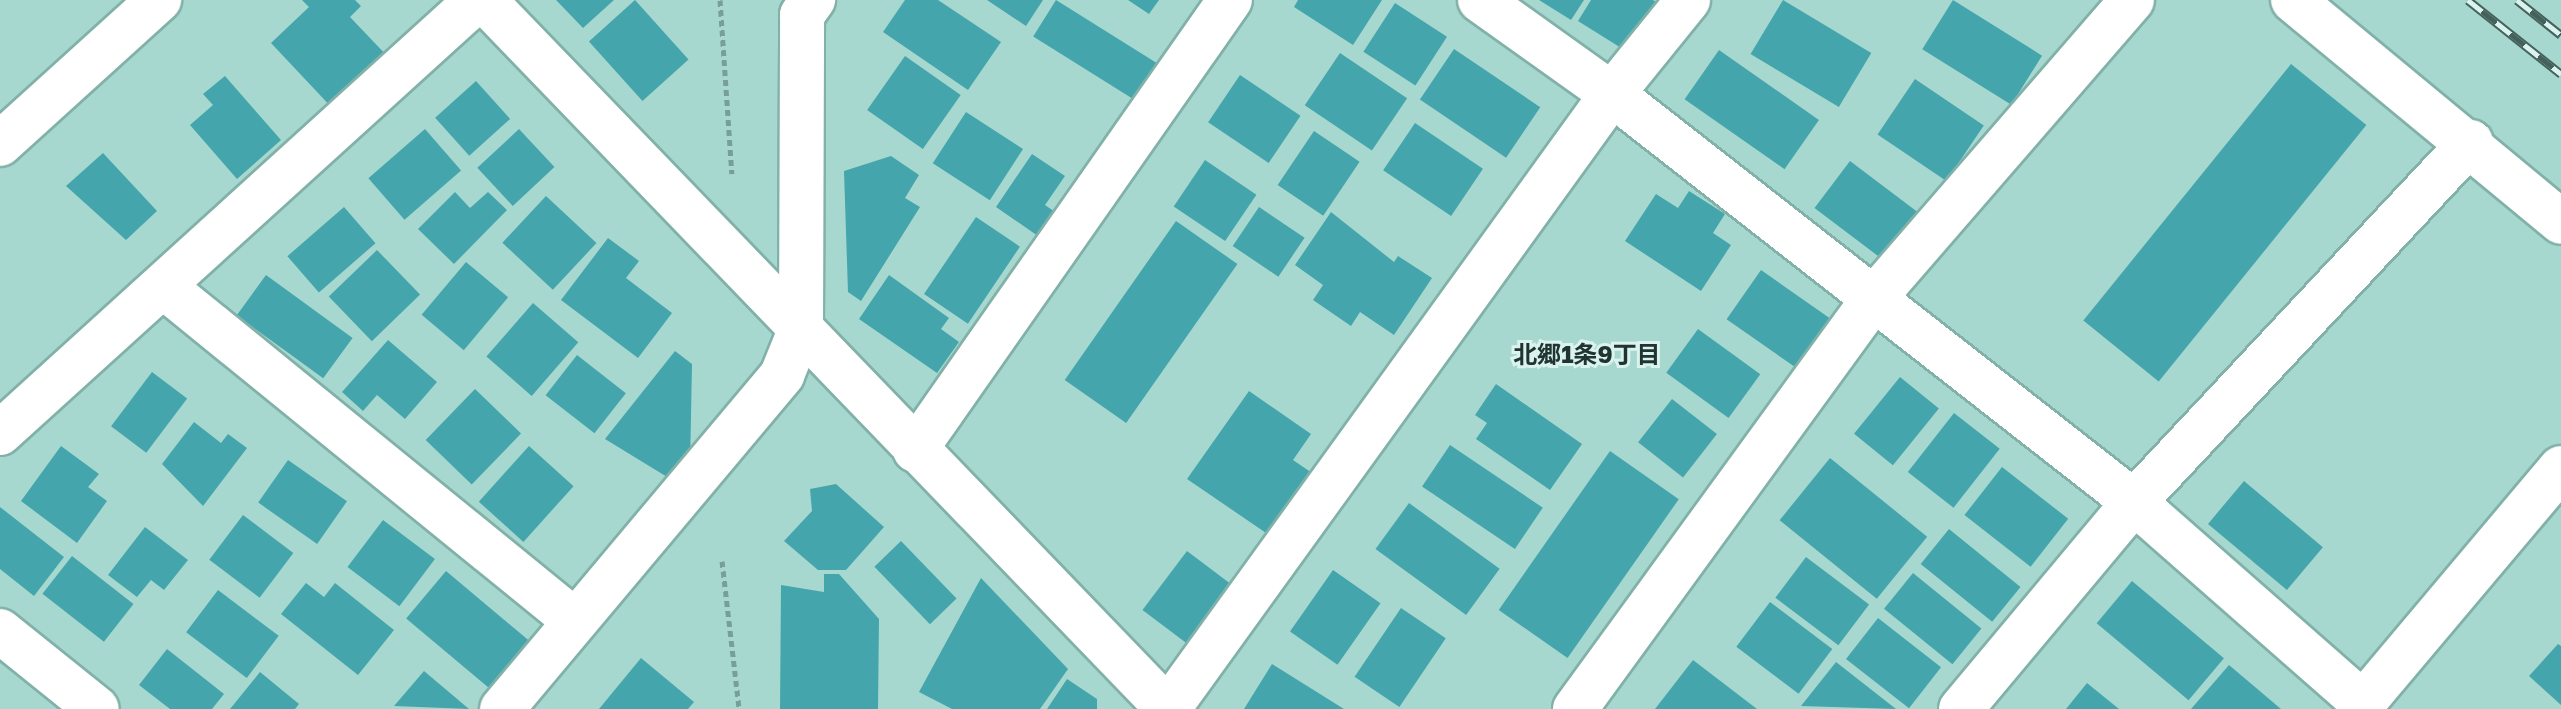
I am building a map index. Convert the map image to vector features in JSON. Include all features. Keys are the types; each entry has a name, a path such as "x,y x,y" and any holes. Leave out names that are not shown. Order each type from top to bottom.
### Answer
{"street":[{"path":"0,144 159,0"},
{"path":"0,433 477,0"},
{"path":"484,0 1168,709 1612,94 1688,0"},
{"path":"502,709 782,375 801,328 802,15 813,0"},
{"path":"915,450 1230,0"},
{"path":"1480,0 1612,94 2134,502 2361,706 2561,468"},
{"path":"1575,709 1874,298 2132,0"},
{"path":"2293,0 2471,142 2561,222"},
{"path":"1961,709 2134,502 2471,142"},
{"path":"163,286 575,621"},
{"path":"0,631 97,709"}],"path":[{"path":"720,0 732,174"},
{"path":"722,561 739,709"}],"building":[{"path":"302,0 355,0 361,6 350,17 390,59 335,111 271,43 309,7"},
{"path":"556,0 614,0 583,28"},
{"path":"635,0 689,59 642,101 589,41"},
{"path":"905,0 938,0 1001,42 968,90 883,32"},
{"path":"987,0 1043,0 1026,26"},
{"path":"1056,0 1160,65 1138,102 1033,36"},
{"path":"1128,0 1159,0 1149,14"},
{"path":"1298,0 1382,0 1353,45 1294,7"},
{"path":"1539,0 1584,0 1571,20"},
{"path":"1591,0 1653,0 1665,8 1634,56 1578,21"},
{"path":"1783,0 1871,53 1839,107 1751,54"},
{"path":"1953,0 2042,56 2011,105 1922,49"},
{"path":"1395,3 1447,37 1415,85 1363,52"},
{"path":"1454,49 1540,107 1506,158 1420,100"},
{"path":"1719,50 1819,120 1785,169 1685,99"},
{"path":"1340,53 1407,98 1372,151 1305,105"},
{"path":"905,56 961,95 923,149 867,110"},
{"path":"2291,64 2366,125 2159,382 2083,320"},
{"path":"1240,75 1301,116 1269,163 1208,122"},
{"path":"225,76 281,140 237,179 190,125 213,105 203,94"},
{"path":"1915,79 1984,125 1946,181 1878,135"},
{"path":"476,81 510,119 469,156 435,118"},
{"path":"966,112 1023,149 990,200 933,163"},
{"path":"1415,123 1483,169 1451,216 1383,170"},
{"path":"425,129 461,171 404,220 368,178"},
{"path":"519,129 554,167 513,206 477,168"},
{"path":"1314,131 1360,162 1323,216 1278,185"},
{"path":"103,153 157,211 126,240 66,186"},
{"path":"1032,154 1065,176 1045,205 1055,212 1038,236 996,207"},
{"path":"891,156 919,175 905,198 920,207 861,301 848,292 844,171"},
{"path":"1205,160 1256,195 1225,241 1174,206"},
{"path":"1850,161 1918,212 1882,259 1814,208"},
{"path":"1689,191 1725,214 1713,233 1731,245 1701,291 1625,241 1656,194 1678,208"},
{"path":"455,192 470,208 488,192 507,210 454,264 418,229"},
{"path":"546,196 596,243 553,290 502,243"},
{"path":"344,207 375,243 319,292 287,256"},
{"path":"1259,207 1305,238 1278,277 1233,246"},
{"path":"1331,212 1394,262 1398,256 1432,278 1394,335 1360,312 1351,326 1313,300 1323,285 1295,265"},
{"path":"976,217 1020,247 968,324 924,294"},
{"path":"1176,221 1237,264 1126,423 1065,380"},
{"path":"608,238 639,261 626,278 672,313 638,358 561,300"},
{"path":"377,250 420,295 372,341 329,297"},
{"path":"466,262 508,297 464,350 422,315"},
{"path":"1761,270 1830,318 1795,367 1727,319"},
{"path":"266,275 353,338 323,378 237,315"},
{"path":"889,275 949,318 941,329 959,342 937,373 859,319"},
{"path":"533,303 578,342 532,396 486,357"},
{"path":"1698,329 1760,374 1729,418 1666,373"},
{"path":"388,340 437,382 405,419 377,395 363,411 342,392"},
{"path":"675,351 692,364 690,467 677,483 605,439"},
{"path":"577,355 626,393 594,433 546,395"},
{"path":"152,372 187,398 146,453 111,426"},
{"path":"1900,377 1939,408 1893,465 1854,434"},
{"path":"1496,384 1582,444 1550,490 1476,439 1487,423 1475,415"},
{"path":"475,389 521,433 472,485 426,440"},
{"path":"1249,391 1311,434 1293,460 1312,473 1269,535 1187,479"},
{"path":"1672,399 1717,434 1683,477 1638,442"},
{"path":"1954,413 2000,449 1954,508 1908,472"},
{"path":"194,422 221,443 228,434 247,448 203,506 162,464"},
{"path":"1450,445 1543,508 1515,549 1422,486"},
{"path":"61,446 99,474 88,487 107,501 77,543 21,501"},
{"path":"529,446 574,486 523,542 479,502"},
{"path":"1610,451 1679,499 1568,658 1499,610"},
{"path":"1830,458 1927,537 1877,599 1780,520"},
{"path":"288,460 347,501 317,544 258,503"},
{"path":"2002,467 2068,519 2031,567 1964,515"},
{"path":"2244,481 2323,547 2287,590 2208,524"},
{"path":"836,484 884,527 846,570 818,570 784,541 812,511 810,489"},
{"path":"1409,503 1500,569 1466,615 1375,549"},
{"path":"0,507 64,557 34,596 0,569"},
{"path":"243,515 293,553 260,598 209,560"},
{"path":"383,520 435,559 399,606 347,567"},
{"path":"145,527 188,560 164,590 151,580 137,597 108,575"},
{"path":"1949,529 2020,587 1992,622 1921,564"},
{"path":"901,541 957,599 930,624 874,567"},
{"path":"1187,551 1238,590 1194,649 1142,610"},
{"path":"72,556 133,604 104,642 42,594"},
{"path":"1806,557 1869,605 1838,645 1775,598"},
{"path":"1333,570 1381,603 1337,665 1290,631"},
{"path":"446,571 539,649 499,696 406,618"},
{"path":"1913,573 1981,628 1952,664 1884,609"},
{"path":"824,574 839,574 879,619 878,709 780,709 781,585 824,592"},
{"path":"981,578 1068,669 1040,709 952,709 919,692"},
{"path":"2132,581 2224,658 2189,700 2097,623"},
{"path":"306,583 324,597 335,583 394,630 358,675 281,614"},
{"path":"218,590 279,636 247,678 186,632"},
{"path":"1770,602 1832,649 1799,694 1736,647"},
{"path":"1401,608 1446,638 1399,707 1355,677"},
{"path":"1878,618 1941,667 1909,708 1846,659"},
{"path":"2558,644 2561,646 2561,705 2529,676"},
{"path":"167,649 224,694 212,709 170,709 139,685"},
{"path":"641,658 694,702 688,709 599,709"},
{"path":"1693,660 1757,709 1655,709"},
{"path":"1836,662 1896,709 1801,706"},
{"path":"1272,664 1344,709 1244,709"},
{"path":"2229,665 2281,709 2191,709"},
{"path":"424,671 469,709 394,706"},
{"path":"260,672 299,704 295,709 230,709"},
{"path":"1067,679 1097,699 1097,709 1047,709"},
{"path":"2087,683 2119,709 2066,709"}],"railway":[{"path":"2468,0 2561,74"},
{"path":"2517,0 2561,35"}],"district":[{"name":"北郷1条9丁目","path":"1587,354"}]}
